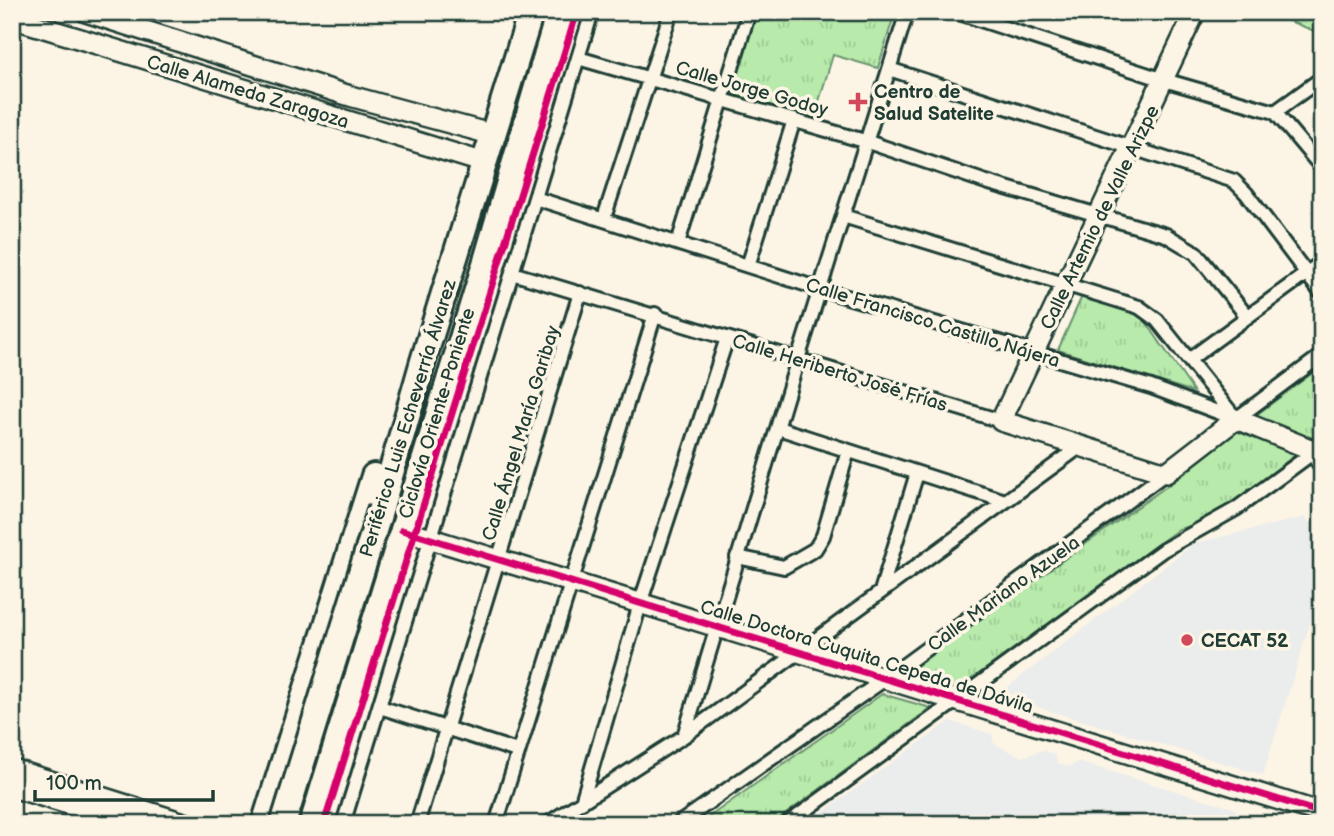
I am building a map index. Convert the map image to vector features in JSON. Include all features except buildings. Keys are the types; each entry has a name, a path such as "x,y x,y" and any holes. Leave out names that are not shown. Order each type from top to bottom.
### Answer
{"highway":[{"name":"Periférico Luis Echeverría Álvarez","path":"282,824 531,12"},
{"name":"Periférico Luis Echeverría Álvarez","path":"314,815 485,264 559,12"},
{"path":"264,824 403,387 423,361"},
{"path":"271,798 291,814 314,815"}],"street":[{"name":"Calle Alameda Zaragoza","path":"86,12 350,96 494,135"},
{"path":"343,824 592,12"},
{"path":"604,218 671,12"},
{"path":"678,243 724,100 748,12"},
{"path":"684,736 907,12"},
{"path":"956,12 1164,80 1275,112 1291,127 1322,168"},
{"name":"Calle Artemio de Valle Arizpe","path":"1000,421 1133,148 1195,12"},
{"name":"Calle Alameda Zaragoza","path":"12,18 485,163"},
{"path":"195,75 203,51"},
{"name":"Calle Jorge Godoy","path":"578,58 868,142 1183,243 1196,253 1247,315"},
{"path":"889,69 1234,181 1322,294"},
{"path":"1275,112 1322,78"},
{"path":"748,266 794,120"},
{"name":"Calle Francisco Castillo Nájera","path":"535,198 820,289 1175,395 1319,454"},
{"path":"844,216 1139,307 1157,320 1236,419"},
{"path":"1190,359 1322,262"},
{"name":"Calle Heriberto José Frías","path":"512,273 655,314 1166,473"},
{"name":"Calle Ángel María Garibay","path":"417,824 580,293"},
{"path":"496,824 655,314"},
{"path":"582,802 640,604 727,338"},
{"name":"Calle Mariano Azuela","path":"678,824 885,679 1322,355"},
{"path":"778,428 1005,501"},
{"path":"547,824 684,736 882,588 1081,446"},
{"path":"737,557 784,567 815,549 822,536 848,451"},
{"path":"786,824 1163,550 1236,509 1319,454"},
{"path":"882,588 917,473"},
{"name":"Calle Doctora Cuquita Cepeda de Dávila","path":"402,530 1322,813"},
{"path":"380,707 517,751"},
{"path":"12,768 133,824"},
{"path":"12,787 107,812 187,824"}],"shaded area":[{"name":"CECAT 52","path":"1306,517 1322,549 1322,585 1263,775 997,695 1195,543"},
{"path":"950,721 992,734 994,744 1022,757 1043,750 1055,755 1058,763 1069,767 1078,762 1233,808 1253,824 806,824"}],"green space":[{"path":"757,12 895,12 878,68 833,55 813,121 732,96"},
{"path":"1266,12 1322,12 1322,34"},
{"path":"1082,296 1142,316 1194,392 1058,350"},
{"path":"1322,366 1322,438 1316,442 1252,418"},
{"path":"1235,428 1298,453 1209,521 1179,529 958,689 918,678 914,672 916,665 1192,468 1197,455"},
{"path":"882,694 931,708 772,824 699,824"}],"cycle path":[{"name":"Ciclovía Oriente-Poniente","path":"324,824 577,12"},
{"name":"Ciclovía Oriente-Poniente","path":"402,530 1322,813"}],"place":[{"name":"Centro de Salud Satelite","path":"858,102"},
{"name":"CECAT 52","path":"1187,640"}]}
